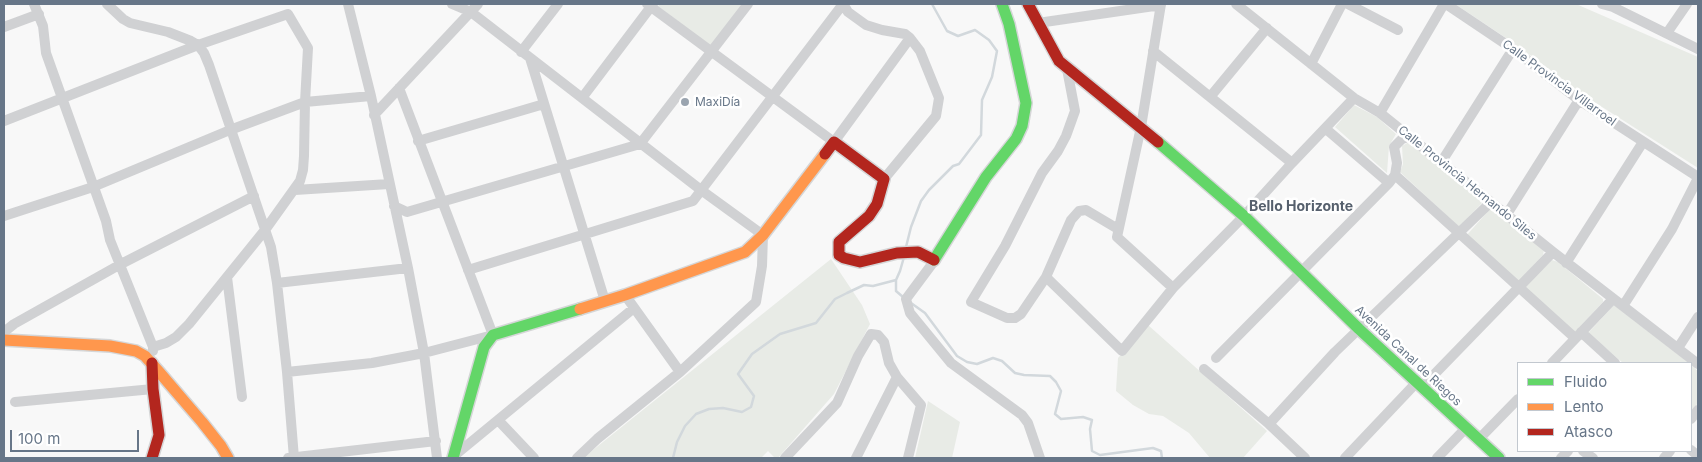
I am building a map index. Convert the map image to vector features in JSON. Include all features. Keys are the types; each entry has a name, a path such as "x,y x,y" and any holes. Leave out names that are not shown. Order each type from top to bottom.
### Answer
{"street":[{"path":"34,4 43,26 46,53 106,221 110,240 153,346 153,389 159,435 152,458"},
{"path":"107,4 130,23 176,35 198,45 209,65 271,247 287,372 292,458 436,441"},
{"path":"348,4 371,96 408,268 424,352 438,458"},
{"path":"452,4 471,12 640,144 763,235"},
{"path":"374,115 478,4"},
{"path":"526,55 558,4"},
{"path":"394,206 407,212 640,144 748,4"},
{"path":"468,270 693,201 843,4 848,12 866,25 905,34 910,38 920,51 939,98 936,116 884,179 881,193 869,216 839,242 838,249 840,255 844,258 860,262 898,253 918,252 935,260"},
{"path":"1002,4 1009,24 1026,103 1022,126 1016,139 986,177 935,260 906,299 910,313 951,363 1022,415 1028,423 1040,458"},
{"name":"Avenida Canal de Riegos","path":"1028,4 1059,61 1067,69 1141,127 1244,216 1359,329 1499,458"},
{"name":"Calle Provincia Hernando Siles","path":"1236,4 1354,98 1380,113 1442,161 1566,263 1698,364"},
{"path":"1311,64 1342,4"},
{"path":"1348,4 1398,30"},
{"path":"1380,113 1445,4"},
{"name":"Calle Provincia Villarroel","path":"1445,4 1513,49 1579,100 1698,178"},
{"path":"1602,4 1614,6 1698,50"},
{"path":"1667,33 1687,4"},
{"path":"582,98 651,5 711,52 884,179"},
{"path":"1038,24 1161,5 1141,127 1117,237 1173,288"},
{"path":"4,27 39,14"},
{"path":"4,121 198,45 288,14 308,48 303,170 295,190 227,278 176,337 166,343 153,346"},
{"path":"1210,97 1267,28"},
{"path":"287,372 372,363 493,335 625,295 745,252 763,235 910,38"},
{"path":"1442,161 1513,49"},
{"path":"1153,51 1292,163"},
{"path":"526,55 544,104 605,301"},
{"path":"1067,69 1075,111 1066,136 1042,173 1005,246 971,302 1007,318 1015,318 1021,314 1046,277 1071,220 1079,210 1086,210 1118,229"},
{"path":"399,88 493,335"},
{"path":"4,216 93,187 230,130 305,102 371,96"},
{"path":"1046,277 1122,351 1173,288 1326,130 1354,98"},
{"path":"1507,214 1579,100"},
{"path":"418,140 544,104"},
{"path":"1326,130 1392,179 1460,234 1519,288 1614,362"},
{"path":"1216,358 1392,179 1397,163 1394,147 1402,139 1410,137"},
{"path":"1566,263 1643,142"},
{"path":"1623,306 1672,229 1698,178"},
{"path":"295,190 389,184"},
{"path":"4,332 14,324 121,264 254,196"},
{"path":"1269,424 1335,352 1460,234 1491,202"},
{"path":"577,458 597,439 680,372 756,302 762,266 763,235"},
{"path":"1346,458 1419,384 1519,288 1553,252"},
{"path":"277,283 408,268"},
{"path":"227,278 242,397"},
{"path":"625,295 680,372"},
{"path":"1553,362 1613,299"},
{"path":"454,457 634,308"},
{"path":"1678,348 1698,317"},
{"path":"785,458 837,403 858,356 871,334 878,335 884,342 889,364 897,378 922,405 908,458"},
{"path":"454,457 484,347 493,335"},
{"path":"4,340 110,346 136,351 152,364 202,422 228,458"},
{"path":"1204,369 1269,424 1305,458"},
{"path":"856,458 897,378"},
{"path":"15,402 153,389"},
{"path":"1478,440 1517,399"},
{"path":"498,420 534,458"},
{"path":"1437,458 1466,428"}],"shaded area":[{"path":"660,4 745,4 712,47 658,6"},
{"path":"1455,4 1576,4 1698,57 1698,168 1588,98 1515,44"},
{"path":"1354,105 1377,117 1396,134 1389,146 1387,173 1335,127"},
{"path":"1409,142 1484,201 1459,227 1400,172 1403,164 1402,146"},
{"path":"1490,209 1493,209 1544,250 1543,255 1518,282 1466,236"},
{"path":"831,259 862,305 870,324 834,394 778,458 775,458 768,451 761,458 583,458"},
{"path":"1552,260 1558,262 1603,299 1603,302 1574,332 1526,288"},
{"path":"1614,305 1688,362 1622,362 1588,333"},
{"path":"1148,325 1267,431 1243,458 1210,458 1189,433 1163,416 1149,414 1133,405 1116,391 1118,358"},
{"path":"1692,366 1698,371 1698,403 1692,411"},
{"path":"928,401 960,422 952,458 915,458"}],"waterway":[{"path":"906,247 921,201 929,190 953,166 959,164 981,135 982,100 992,77 997,51 989,40 975,30 958,36 947,31 932,4"},
{"path":"903,297 896,291 896,280 904,257"},
{"path":"673,458 677,442 685,426 696,414 709,409 723,408 742,412 751,407 754,396 738,374 752,354 780,334 816,323 835,299 864,285 873,286 896,280"},
{"path":"911,303 925,313 957,356 967,362 977,364 993,358 1002,361 1015,373 1050,376 1061,391 1055,414 1061,419 1083,417 1092,420 1090,429 1092,451 1100,455 1153,448 1161,451 1162,458"}],"traffic: fast":[{"path":"934,260 986,177 1016,139 1022,126 1026,103 1009,24 1002,4"},
{"path":"1158,142 1244,216 1359,329 1499,458"},
{"path":"453,458 484,347 493,335 580,309"}],"traffic: slow":[{"path":"580,309 745,252 763,235 825,154"},
{"path":"4,340 110,346 136,351 145,356 160,373 202,422 228,458"}],"traffic: jam":[{"path":"1028,4 1059,61 1158,142"},
{"path":"825,154 834,142 884,179 877,204 869,216 839,242 839,255 860,262 897,253 918,252 934,260"},
{"path":"152,363 153,389 159,435 152,458"}],"place":[{"name":"MaxiDía","path":"685,102"}],"district":[{"name":"Bello Horizonte","path":"1301,207"}]}
